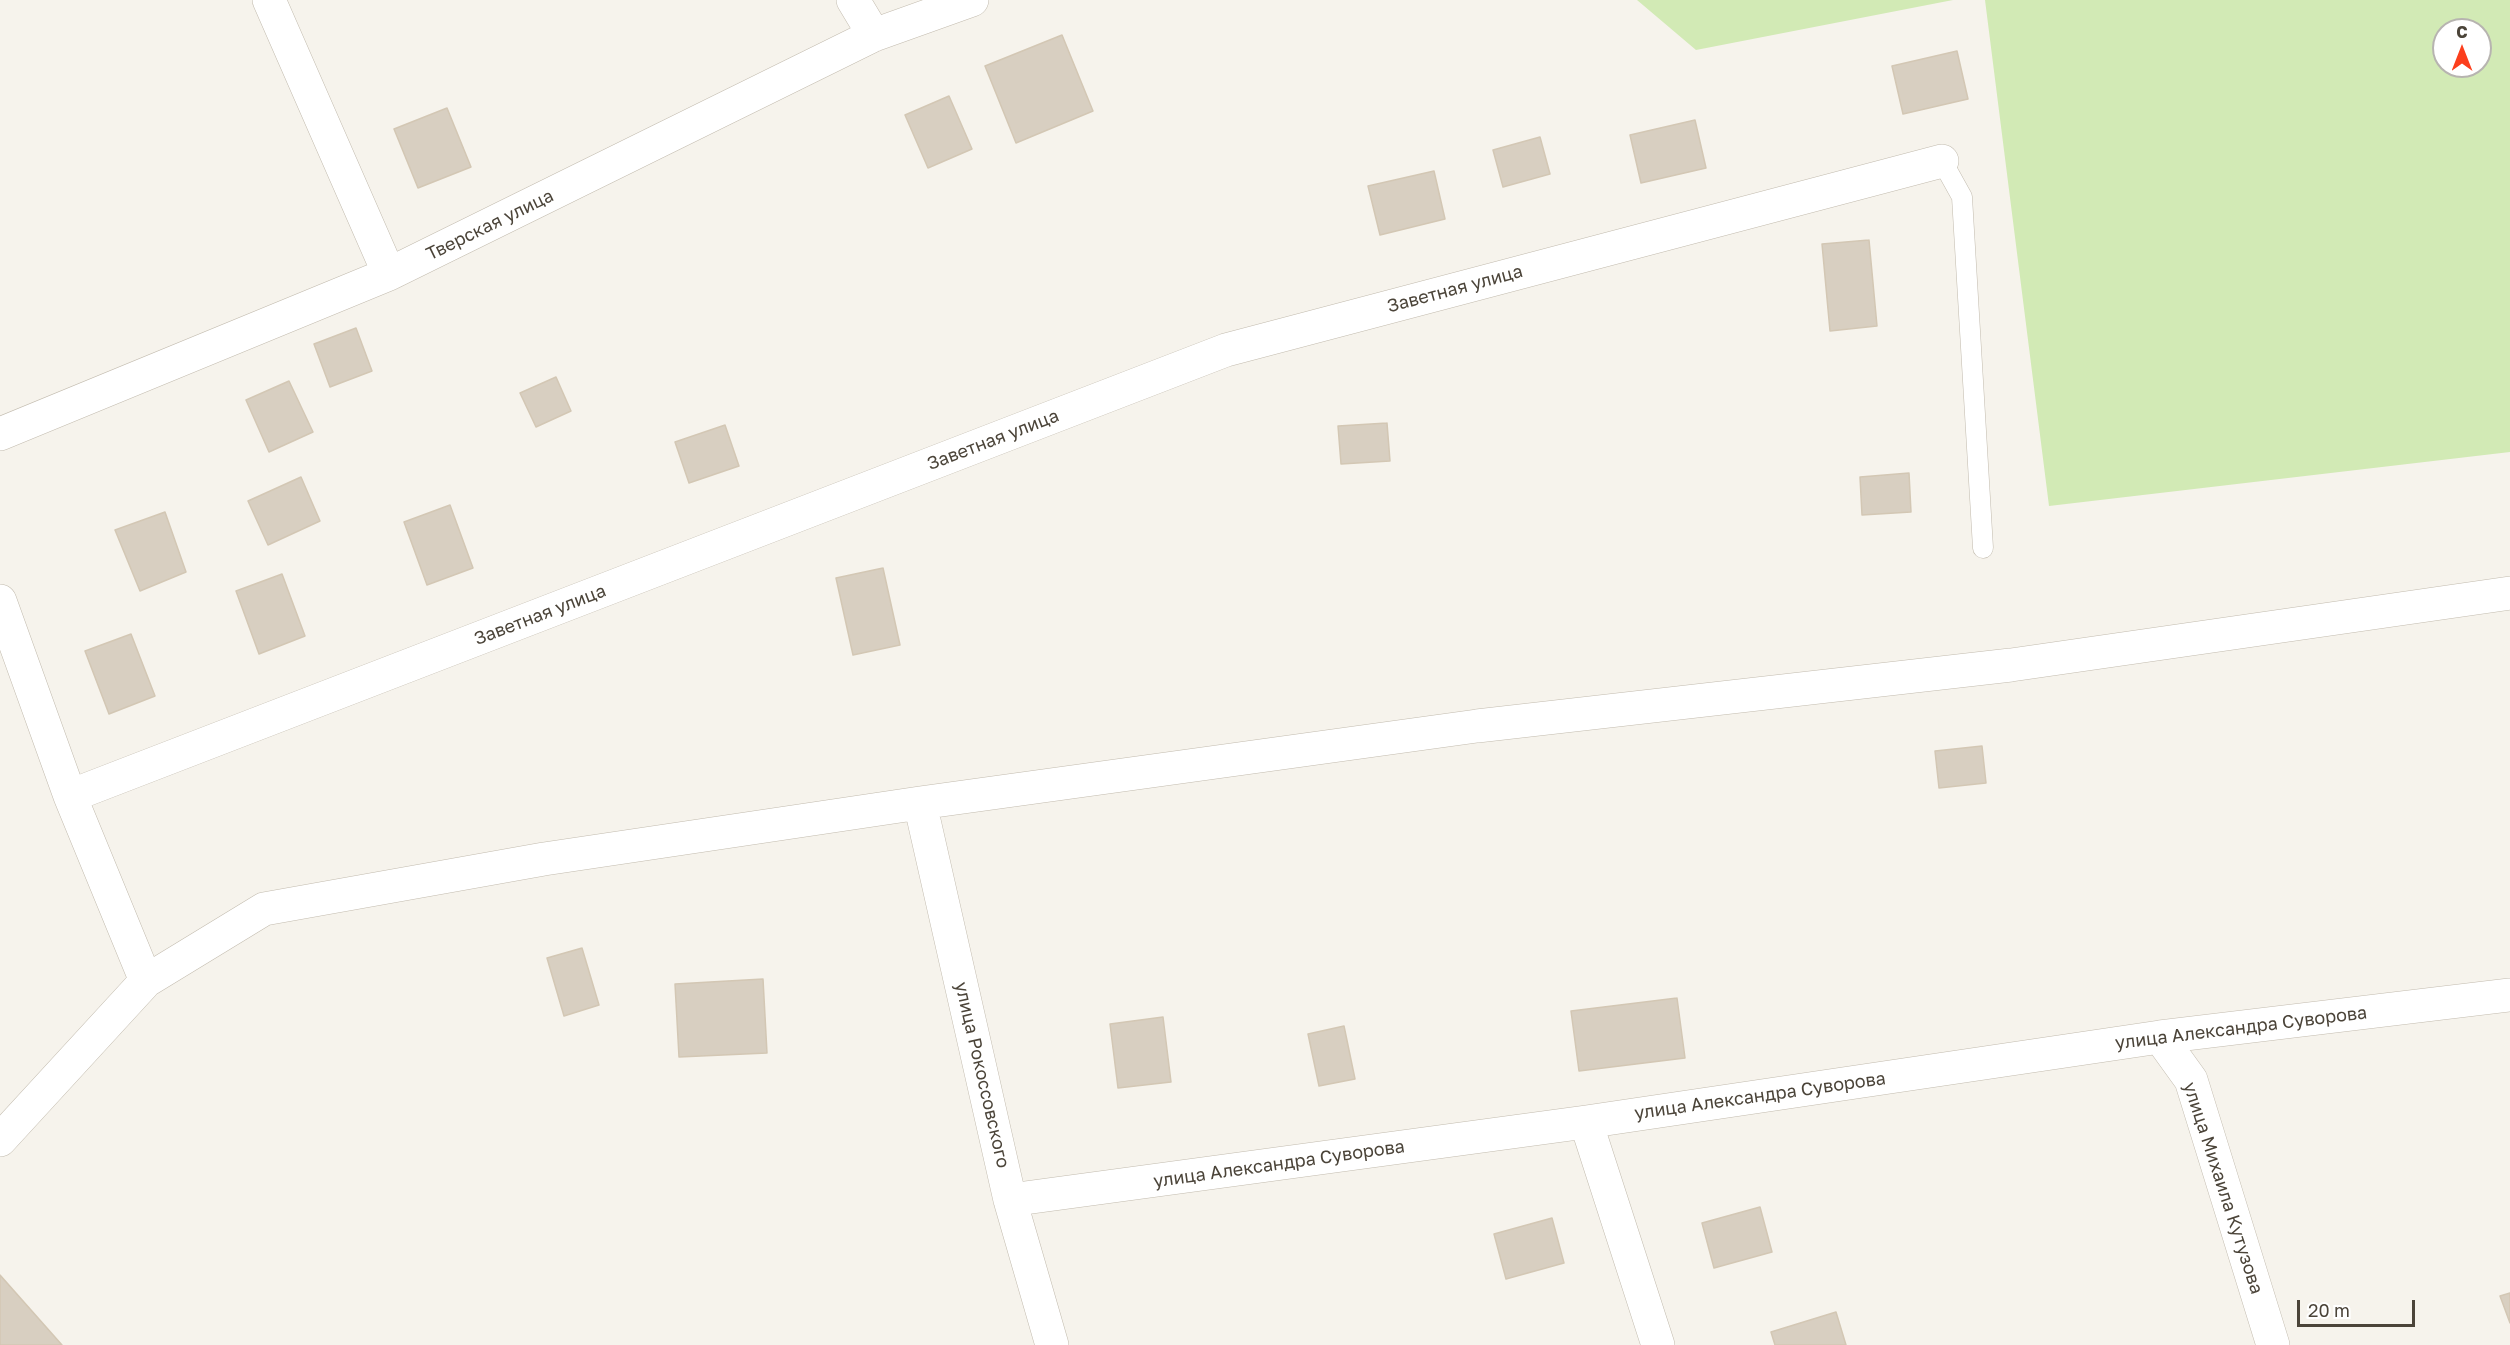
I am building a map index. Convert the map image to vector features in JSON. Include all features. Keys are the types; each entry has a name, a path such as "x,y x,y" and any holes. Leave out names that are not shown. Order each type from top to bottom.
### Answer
{"street":[{"path":"269,0 389,274"},
{"path":"853,0 874,35"},
{"name":"Тверская улица","path":"0,434 389,274 874,35 972,0"},
{"name":"Заветная улица","path":"70,796 1226,350 1942,161"},
{"path":"0,1140 146,981 264,909 544,859 920,802 1477,726 2011,665 2510,594"},
{"path":"0,601 70,796 146,981"},
{"name":"улица Рокоссовского","path":"920,802 1010,1200 1052,1345"},
{"name":"улица Александра Суворова","path":"1010,1200 1586,1122 2160,1037 2510,995"},
{"name":"улица Михаила Кутузова","path":"2160,1037 2191,1080 2272,1345"},
{"path":"1586,1122 1658,1345"}],"lane":[{"path":"1942,161 1962,197 1983,548"}],"green space":[{"path":"1637,0 1953,0 1696,50"},
{"path":"1985,0 2510,0 2510,452 2049,506"}],"building":[{"path":"1062,35 1093,111 1016,143 985,66"},
{"path":"1957,51 1968,99 1903,114 1892,66"},
{"path":"949,96 972,149 928,168 905,115"},
{"path":"447,108 471,167 418,188 394,129"},
{"path":"1695,120 1706,168 1641,183 1630,135"},
{"path":"1540,137 1550,174 1503,187 1493,150"},
{"path":"1434,171 1445,219 1380,235 1368,186"},
{"path":"1869,240 1877,326 1830,331 1822,244"},
{"path":"356,328 372,371 330,387 314,344"},
{"path":"556,377 571,411 536,427 520,393"},
{"path":"289,381 313,432 269,452 246,400"},
{"path":"1387,423 1390,461 1341,464 1338,426"},
{"path":"725,425 739,466 689,483 675,442"},
{"path":"1909,473 1911,512 1862,515 1860,477"},
{"path":"301,477 320,521 268,545 248,501"},
{"path":"450,505 473,568 427,585 404,522"},
{"path":"165,512 186,572 140,591 115,530"},
{"path":"883,568 900,645 853,655 836,578"},
{"path":"282,574 305,636 259,654 236,591"},
{"path":"131,634 155,696 109,714 85,651"},
{"path":"1982,746 1986,783 1939,788 1935,751"},
{"path":"582,948 599,1005 564,1016 547,958"},
{"path":"763,979 767,1053 679,1057 675,984"},
{"path":"1677,998 1685,1058 1579,1071 1571,1011"},
{"path":"1163,1017 1171,1082 1118,1088 1110,1024"},
{"path":"1344,1026 1355,1079 1319,1086 1308,1034"},
{"path":"1760,1207 1772,1252 1714,1268 1702,1223"},
{"path":"1552,1218 1564,1263 1506,1279 1494,1234"},
{"path":"0,1275 62,1345 0,1345"},
{"path":"2510,1293 2510,1323 2500,1296"},
{"path":"1836,1312 1846,1345 1775,1345 1771,1332"}]}
